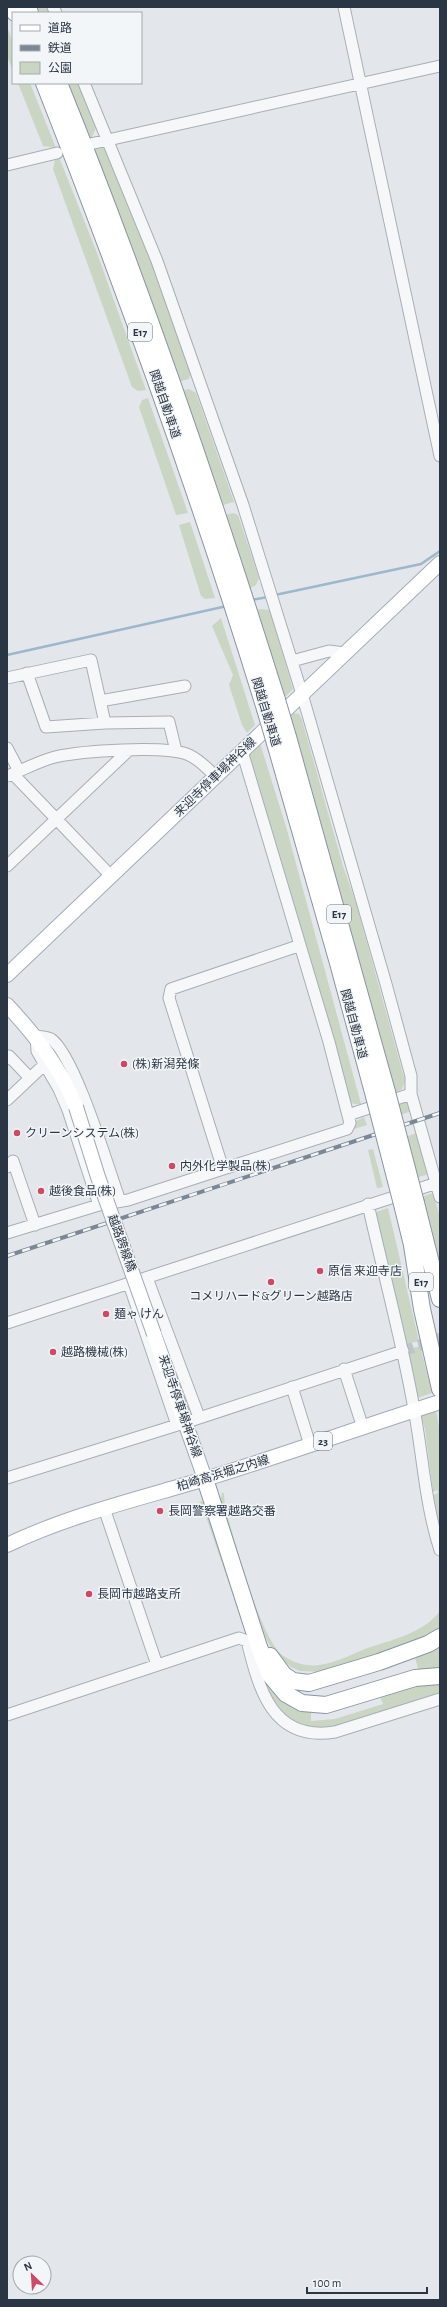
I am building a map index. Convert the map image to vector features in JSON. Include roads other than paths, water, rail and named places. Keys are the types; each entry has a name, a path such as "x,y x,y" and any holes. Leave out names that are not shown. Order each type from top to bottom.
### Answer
{"highway":[{"name":"関越自動車道","path":"44,84 233,583"},
{"name":"関越自動車道","path":"59,84 142,298 201,463 233,583 282,740 338,963 380,1094 410,1206 430,1256 440,1299"},
{"name":"関越自動車道","path":"410,1206 410,1239 440,1356"},
{"path":"410,1239 422,1309 440,1387"},
{"path":"430,1256 440,1290"},
{"path":"205,1479 259,1647 270,1675 286,1694 302,1703 318,1706 335,1704 406,1680 440,1676"},
{"path":"244,1598 262,1644 284,1675 293,1681 300,1683 319,1680 379,1662 428,1644 440,1637"}],"main road":[{"name":"来迎寺停車場神谷線","path":"7,975 440,563"},
{"name":"越路跨線橋","path":"7,1005 36,1036 63,1078 76,1107 98,1177 154,1334"},
{"name":"来迎寺停車場神谷線","path":"154,1334 188,1421 205,1479"},
{"name":"柏崎高浜堀之内線","path":"7,1545 56,1523 205,1479 440,1402"}],"street":[{"path":"344,7 440,456"},
{"path":"90,144 361,82 440,66"},
{"path":"84,84 156,261 243,505 302,694 390,999 411,1076 411,1094 438,1182 440,1197"},
{"path":"7,165 57,153"},
{"path":"292,661 328,652 344,653"},
{"path":"7,678 91,660 105,723"},
{"path":"27,673 46,727 105,723 169,722 176,751"},
{"path":"100,701 185,686"},
{"path":"7,748 13,774 111,876"},
{"path":"13,774 56,757 102,751 176,751 197,759 215,776"},
{"path":"7,866 128,751"},
{"path":"7,1233 99,1205 120,1201 347,1129 350,1123 329,1042 298,946 242,751"},
{"path":"224,1168 169,998 171,989 298,946"},
{"path":"99,1205 68,1110 37,1051 36,1036 50,1038 70,1066 87,1104 120,1201"},
{"path":"7,1059 9,1056 30,1078"},
{"path":"7,1100 45,1064"},
{"path":"348,1115 411,1094"},
{"path":"7,1167 13,1161 34,1225"},
{"path":"7,1323 438,1182"},
{"path":"368,1204 403,1350 415,1410 430,1514 440,1550"},
{"path":"146,1278 188,1421"},
{"path":"129,1284 188,1421"},
{"path":"7,1478 188,1421 403,1350"},
{"path":"344,1369 363,1428"},
{"path":"292,1387 310,1445"},
{"path":"104,1508 157,1665"},
{"path":"7,1715 239,1638 247,1641 264,1698 276,1714 304,1731 319,1734 346,1729 440,1699"}],"waterway":[{"path":"275,595 421,564 440,551"},
{"path":"251,600 268,597"},
{"path":"7,655 227,606"}],"tunnel":[{"path":"403,1351 440,1338"}],"railway":[{"path":"7,1256 440,1113"}],"place":[{"name":"(株)新潟発條","path":"124,1064"},
{"name":"クリーンシステム(株)","path":"17,1133"},
{"name":"内外化学製品(株)","path":"172,1166"},
{"name":"越後食品(株)","path":"41,1191"},
{"name":"原信 来迎寺店","path":"320,1271"},
{"name":"コメリハード&グリーン越路店","path":"271,1282"},
{"name":"麺ゃ けん","path":"106,1314"},
{"name":"越路機械(株)","path":"53,1352"},
{"name":"長岡警察署越路交番","path":"160,1511"},
{"name":"長岡市越路支所","path":"89,1594"}]}
